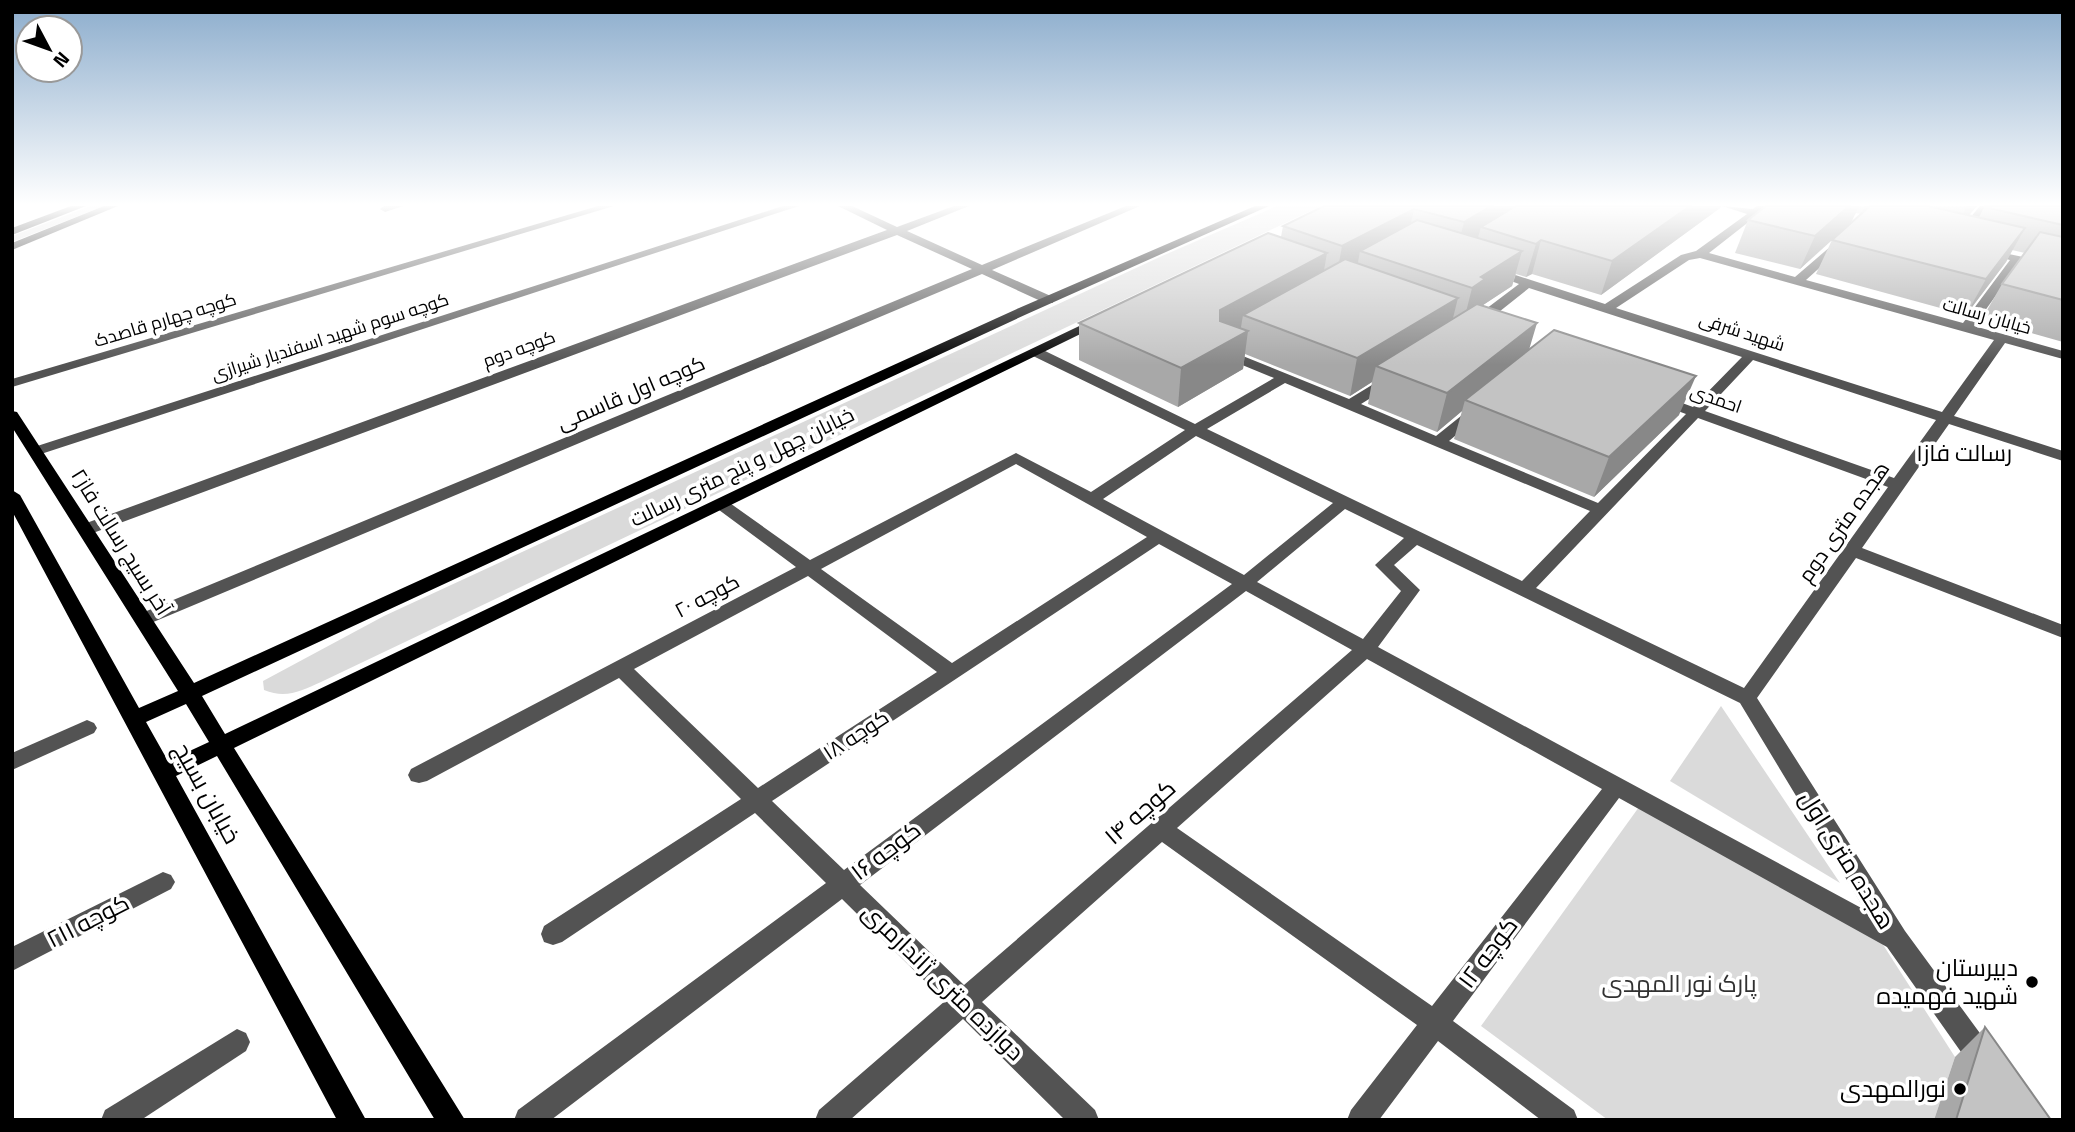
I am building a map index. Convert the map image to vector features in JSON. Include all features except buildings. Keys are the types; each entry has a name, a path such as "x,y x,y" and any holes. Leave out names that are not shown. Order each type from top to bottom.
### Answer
{"main road":[{"name":"خیابان چهل و پنج متری رسالت","path":"134,719 1143,259"},
{"name":"خیابان چهل و پنج متری رسالت","path":"164,772 1121,312"},
{"name":"آخر بسیج رسالت فاز۲","path":"12,415 190,694"},
{"name":"خیابان بسیج","path":"12,495 18,514 164,772 352,1120"},
{"name":"خیابان بسیج","path":"190,694 451,1120"}],"street":[{"name":"کوچه چهارم قاصدک","path":"12,383 431,259"},
{"name":"کوچه سوم شهید اسفندیار شیرازی","path":"36,451 631,259"},
{"name":"کوچه دوم","path":"87,529 821,259"},
{"path":"958,259 1049,300"},
{"name":"کوچه اول قاسمی","path":"144,619 1010,259"},
{"path":"1606,309 1682,259"},
{"name":"خیابان رسالت","path":"1717,259 2063,355"},
{"path":"1797,281 1823,259"},
{"path":"1966,328 2016,259"},
{"path":"2020,259 2063,269"},
{"name":"شهید شرفی","path":"1481,268 2063,456"},
{"path":"1471,334 1528,283"},
{"name":"هجده متری دوم","path":"1747,698 2002,338"},
{"path":"1233,345 1222,352 1601,510"},
{"path":"1036,352 1747,698"},
{"path":"1524,589 1751,355"},
{"path":"1350,405 1408,368"},
{"path":"1284,378 1195,430 1091,499 1896,939"},
{"name":"احمدی","path":"1644,394 1898,485"},
{"path":"1438,442 1489,400"},
{"name":"۲۰ کوچه","path":"419,775 1016,458 1091,499"},
{"name":"۱۶ کوچه","path":"528,1120 1245,583 1344,502"},
{"path":"721,504 951,672"},
{"name":"۱۸ کوچه","path":"553,934 1159,536"},
{"name":"‍‍ ۱۴ کوچه","path":"829,1120 1366,649 1411,590 1384,565 1416,537"},
{"path":"1852,550 2063,632"},
{"name":"دوازده متری ژاندارمری","path":"621,668 1085,1120"},
{"name":"هجده متری اول","path":"1747,698 1896,939 1994,1075"},
{"path":"12,762 87,728"},
{"name":"۱۲ کوچه","path":"1361,1120 1616,786"},
{"path":"1161,829 1435,1023 1563,1120"},
{"name":"کوچه ۲۱۱","path":"12,960 163,882"},
{"path":"115,1120 237,1042"}],"green space":[{"path":"1156,259 1210,259 321,682 286,694 264,690 263,681 384,616"},
{"path":"1721,706 1840,883 1670,781"},
{"name":"پارک نور المهدی","path":"1639,807 1880,940 1955,1057 1934,1120 1608,1120 1481,1026"}],"place":[{"name":"دبیرستان شهید فهمیده","path":"2032,982"},
{"name":"نورالمهدی","path":"1960,1089"}],"district":[{"name":"رسالت فاز۱","path":"1964,453"}]}
